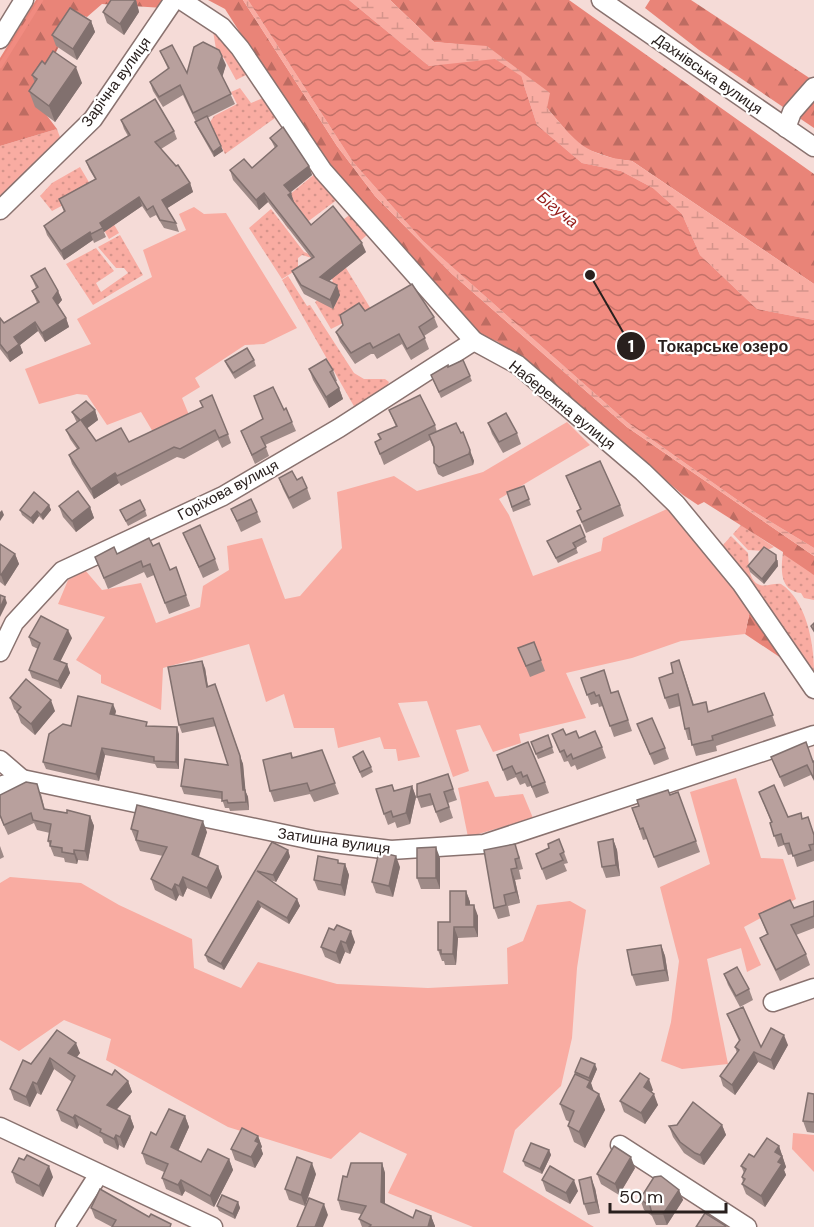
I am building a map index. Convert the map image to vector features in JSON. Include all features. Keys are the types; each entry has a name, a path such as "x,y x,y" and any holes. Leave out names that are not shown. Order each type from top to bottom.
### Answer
{"street":[{"path":"0,39 24,0"},
{"name":"Зарічна вулиця","path":"0,210 93,119 174,0"},
{"name":"Набережна вулиця","path":"181,0 222,27 240,48 323,171 474,340 518,365 643,471 676,504 741,583 814,689"},
{"name":"Дахнівська вулиця","path":"601,0 814,147"},
{"path":"786,128 792,112 814,87"},
{"name":"Горіхова вулиця","path":"0,652 14,623 62,572 223,496 339,428 474,340"},
{"name":"Затишна вулиця","path":"0,760 22,779 317,841 391,850 484,844 814,735"},
{"name":"Затишна вулиця","path":"0,786 22,779"},
{"path":"773,1002 814,988"},
{"path":"0,1127 213,1227"},
{"path":"620,1145 747,1227"},
{"path":"65,1227 99,1174"}],"green space":[{"path":"36,0 163,0 163,8 102,4 87,17 76,13 33,97 57,129 0,146 0,58"},
{"path":"208,0 243,0 337,146 375,196 452,274 627,427 814,556 814,575 783,552 704,502 698,505 683,495 593,418 498,342 475,332 448,296 424,280 335,175 284,102 225,9"},
{"path":"243,0 248,0 353,162 423,241 627,422 753,511 814,548 814,556 627,427 452,274 375,196 337,146"},
{"path":"349,0 390,0 434,42 487,46 550,93 547,108 574,139 592,151 632,161 814,284 814,320 757,309 700,255 682,214 653,188 621,171 582,163 537,125 521,76 443,65 429,66"},
{"path":"390,0 569,0 814,174 814,284 632,161 615,159 580,147 547,108 487,47 434,42"},
{"path":"650,0 691,0 814,81 814,128 699,50 645,8"},
{"path":"213,31 227,39 248,74 236,80 224,58 217,55"},
{"path":"240,88 251,103 263,98 275,118 225,154 210,122 214,116 237,104 231,92"},
{"path":"57,129 61,140 0,204 0,146"},
{"path":"80,167 119,233 109,239 84,194 52,211 40,196 52,183"},
{"path":"316,173 338,199 306,223 302,219 288,229 283,221 289,195"},
{"path":"194,207 204,214 226,213 297,328 264,344 245,345 195,378 200,387 182,398 189,415 153,432 141,412 107,425 87,395 77,394 39,404 25,369 91,344 77,319 152,277 143,250 186,230 179,214"},
{"path":"271,209 304,252 346,268 394,347 343,323 331,329 315,302 319,299 317,292 333,281 322,261 302,255 298,258 298,269 282,279 249,228"},
{"path":"351,214 368,234 358,243 341,221"},
{"path":"120,235 143,275 93,305 66,264 96,248 114,271 96,283 101,292 128,273 124,268 116,268 98,247"},
{"path":"288,276 307,306 310,305 354,373 364,379 385,379 389,382 386,388 355,408 282,280"},
{"path":"567,422 590,445 499,499 509,515 533,576 601,551 603,538 667,509 751,606 745,634 681,641 632,658 566,673 586,718 519,734 521,743 493,752 480,725 456,730 469,771 453,777 427,701 398,703 420,757 398,761 396,749 384,749 380,737 338,748 334,728 294,728 284,694 266,702 249,644 163,668 161,710 101,683 101,675 76,660 105,617 58,604 68,580 85,570 102,590 141,583 156,623 200,607 203,586 229,570 227,546 262,538 285,599 300,596 342,548 337,492 394,476 417,491 483,472"},
{"path":"741,525 774,547 765,551 748,550 733,534"},
{"path":"731,536 748,553 750,572 756,583 781,584 797,600 810,635 814,671 723,545"},
{"path":"783,552 814,572 814,600 804,598 801,593 789,588 785,583 782,571"},
{"path":"751,606 791,661 786,666 781,658 745,634"},
{"path":"736,778 761,858 783,859 796,899 744,927 761,965 747,972 741,948 707,959 728,1064 682,1069 661,1061 671,1022 679,961 660,887 710,864 690,792"},
{"path":"488,781 495,797 523,794 533,818 468,837 458,788"},
{"path":"10,877 81,883 119,905 192,939 194,968 241,988 258,962 337,984 428,988 508,984 507,948 523,941 537,905 570,901 586,910 577,968 572,1038 561,1086 515,1130 503,1172 594,1227 473,1227 388,1193 407,1154 360,1132 331,1159 228,1127 106,1060 111,1039 64,1020 19,1051 0,1040 0,883"},
{"path":"793,1133 814,1135 814,1172 792,1149"}],"water":[{"name":"Бігуча","path":"248,0 349,0 429,66 495,59 521,76 537,125 582,163 621,171 653,188 682,214 700,255 757,309 814,320 814,548 753,511 627,422 423,241 353,162"}],"building":[{"path":"111,0 135,0 120,24 103,12"},
{"path":"70,8 91,21 73,49 52,35"},
{"path":"203,42 219,50 222,56 218,68 231,94 193,113 180,85 159,97 150,82 169,68 160,51 172,45 187,73 194,47"},
{"path":"53,51 76,67 49,106 29,91 37,79 32,75 42,61 45,64"},
{"path":"155,99 174,131 155,142 176,166 178,165 190,183 162,200 176,223 160,220 153,206 147,210 139,197 100,223 103,228 91,234 90,232 61,251 44,226 65,211 59,199 96,179 86,161 130,135 121,120"},
{"path":"207,116 221,146 213,152 195,122"},
{"path":"283,127 309,166 284,185 291,193 288,195 311,225 333,206 362,243 320,277 337,285 330,300 301,285 292,271 314,257 264,193 256,200 230,170 244,159 252,168 277,146 270,138"},
{"path":"45,268 58,291 53,298 66,318 42,333 35,322 14,337 19,344 7,353 0,344 0,318 4,323 39,302 32,291 38,287 31,276"},
{"path":"412,284 434,317 419,327 425,338 407,349 399,334 373,348 370,343 351,353 336,332 343,325 340,315 359,303 365,311"},
{"path":"247,348 254,360 233,373 225,361"},
{"path":"326,359 333,370 330,372 339,388 326,397 309,369"},
{"path":"463,360 470,376 439,392 431,375 448,365 448,367"},
{"path":"273,387 292,422 261,437 266,447 252,455 241,431 263,419 254,396"},
{"path":"212,395 228,434 219,438 215,430 180,449 174,447 117,476 115,473 91,489 69,455 79,448 66,430 80,420 72,412 86,401 95,410 81,420 96,441 121,428 129,442 203,407 200,401"},
{"path":"420,395 435,425 380,454 375,442 381,439 378,434 397,426 389,410"},
{"path":"506,413 517,433 499,442 488,423"},
{"path":"456,423 461,433 463,432 470,450 469,454 439,467 434,463 434,447 429,435"},
{"path":"600,461 620,505 582,522 577,511 581,509 566,476"},
{"path":"292,471 297,480 302,477 307,488 289,498 279,478"},
{"path":"524,486 529,499 512,507 507,492"},
{"path":"78,491 90,507 72,521 59,506"},
{"path":"34,492 49,505 41,515 37,511 31,518 20,510"},
{"path":"251,499 257,512 237,521 231,509"},
{"path":"140,500 145,510 126,521 120,510"},
{"path":"200,525 215,559 199,567 183,533"},
{"path":"580,525 585,537 573,543 576,548 556,558 547,541"},
{"path":"149,538 153,546 159,543 170,570 176,567 186,595 165,603 150,564 143,567 141,561 104,578 95,557 114,547 117,554"},
{"path":"0,544 15,554 1,575 0,574"},
{"path":"764,547 776,555 776,561 762,579 748,566"},
{"path":"0,595 5,597 0,608"},
{"path":"41,616 68,630 54,659 67,664 58,681 29,670 40,643 29,637"},
{"path":"534,642 541,660 526,666 518,648"},
{"path":"679,660 693,705 706,702 708,712 764,693 773,715 712,736 713,740 692,745 689,728 685,729 678,694 665,698 659,678 673,673 671,663"},
{"path":"202,661 207,687 215,684 240,756 246,802 228,803 227,800 222,801 222,792 181,786 185,759 228,765 213,718 179,725 168,667"},
{"path":"604,670 611,693 618,691 628,720 610,726 599,695 596,696 594,692 587,695 581,678"},
{"path":"26,679 51,700 31,724 17,712 21,707 10,698"},
{"path":"78,696 113,704 110,714 147,722 146,726 177,727 176,762 154,761 154,757 102,748 96,774 43,762 49,734 63,724 71,726"},
{"path":"652,718 665,748 650,754 637,724"},
{"path":"563,729 566,735 576,731 579,738 595,731 602,747 573,759 571,754 567,757 564,750 560,752 552,734"},
{"path":"548,735 552,747 536,754 531,742"},
{"path":"528,742 545,782 532,787 527,775 523,777 521,772 516,774 512,766 503,770 497,755"},
{"path":"806,742 814,761 814,779 807,765 780,777 771,757"},
{"path":"322,750 335,783 310,791 307,783 270,791 263,760 291,753 292,758"},
{"path":"363,751 371,767 360,772 353,757"},
{"path":"448,774 453,789 444,792 449,807 436,812 430,794 417,797 417,784"},
{"path":"26,782 37,784 44,809 67,813 67,810 90,816 85,851 74,850 74,854 62,852 62,848 50,846 51,841 48,841 51,824 33,820 31,813 4,825 0,815 0,795"},
{"path":"392,785 394,791 412,786 406,813 393,817 391,811 384,814 376,789"},
{"path":"774,785 788,817 801,813 802,819 808,817 814,835 814,844 809,845 811,850 793,856 789,843 784,844 781,834 774,836 770,823 772,822 759,792"},
{"path":"668,790 670,795 678,792 696,841 654,857 643,828 640,829 632,808 639,806 637,800"},
{"path":"137,805 203,821 192,854 218,866 207,888 183,877 179,886 175,884 172,890 151,879 167,847 136,840 138,831 131,829"},
{"path":"559,839 564,852 560,854 563,860 542,869 536,854 549,848 548,844"},
{"path":"613,839 616,865 602,867 598,842"},
{"path":"272,842 288,850 273,875 257,871 297,899 287,918 258,901 221,964 205,955"},
{"path":"515,844 519,858 515,859 517,868 511,869 516,892 504,895 506,905 494,908 484,850"},
{"path":"436,847 436,878 417,878 417,848"},
{"path":"379,852 396,856 389,886 372,882"},
{"path":"318,856 338,860 338,863 345,864 341,885 314,880"},
{"path":"450,891 466,891 466,905 474,905 474,927 454,927 453,954 441,954 441,950 438,950 438,922 450,922"},
{"path":"790,900 794,908 814,901 814,916 791,925 806,954 776,970 760,938 768,934 759,914"},
{"path":"337,925 351,931 346,943 341,941 336,953 321,947 329,928 334,930"},
{"path":"661,945 665,970 632,975 627,950"},
{"path":"737,967 749,989 736,996 724,974"},
{"path":"743,1007 761,1047 771,1028 784,1035 771,1060 754,1052 732,1085 720,1076 739,1050 735,1047 740,1040 727,1014"},
{"path":"57,1030 76,1043 68,1053 112,1075 115,1070 128,1081 107,1105 130,1116 120,1137 116,1135 114,1139 75,1115 73,1118 57,1110 75,1076 50,1058 37,1084 33,1082 26,1097 10,1089 23,1060 31,1064"},
{"path":"581,1058 595,1064 589,1078 575,1072"},
{"path":"640,1073 649,1079 644,1087 654,1094 641,1113 620,1101"},
{"path":"575,1074 590,1081 587,1087 599,1094 579,1132 568,1126 574,1111 560,1104"},
{"path":"808,1093 814,1094 814,1122 803,1121"},
{"path":"693,1102 722,1125 700,1155 680,1142 669,1126 677,1125"},
{"path":"169,1109 185,1116 171,1147 201,1162 208,1149 229,1159 210,1196 181,1180 178,1185 162,1178 168,1164 142,1153 151,1132 156,1135"},
{"path":"242,1128 258,1136 255,1141 259,1143 251,1157 231,1149"},
{"path":"767,1138 779,1146 775,1152 782,1156 778,1162 782,1164 761,1196 742,1184 745,1179 742,1177 746,1169 741,1166 749,1154 754,1157"},
{"path":"531,1143 549,1150 540,1169 523,1161"},
{"path":"614,1146 631,1157 615,1184 597,1174"},
{"path":"27,1155 49,1166 39,1186 12,1172 19,1158 24,1160"},
{"path":"297,1157 312,1163 301,1195 285,1189"},
{"path":"351,1163 382,1163 381,1202 413,1218 416,1210 431,1216 428,1227 369,1227 371,1225 359,1219 366,1206 338,1200 343,1176 347,1177"},
{"path":"550,1166 574,1180 566,1193 542,1180"},
{"path":"661,1176 679,1190 663,1214 652,1214 650,1206 640,1199 654,1177"},
{"path":"591,1177 596,1202 584,1204 579,1180"},
{"path":"100,1189 149,1217 151,1214 171,1224 170,1227 112,1227 116,1220 91,1208"},
{"path":"222,1195 238,1202 233,1214 217,1206"},
{"path":"309,1198 324,1204 315,1227 297,1227"},
{"path":"705,1213 726,1226 726,1227 696,1227"}],"waterway":[{"path":"0,66 41,0"}],"place":[{"name":"Токарське озеро","path":"590,275"}]}
